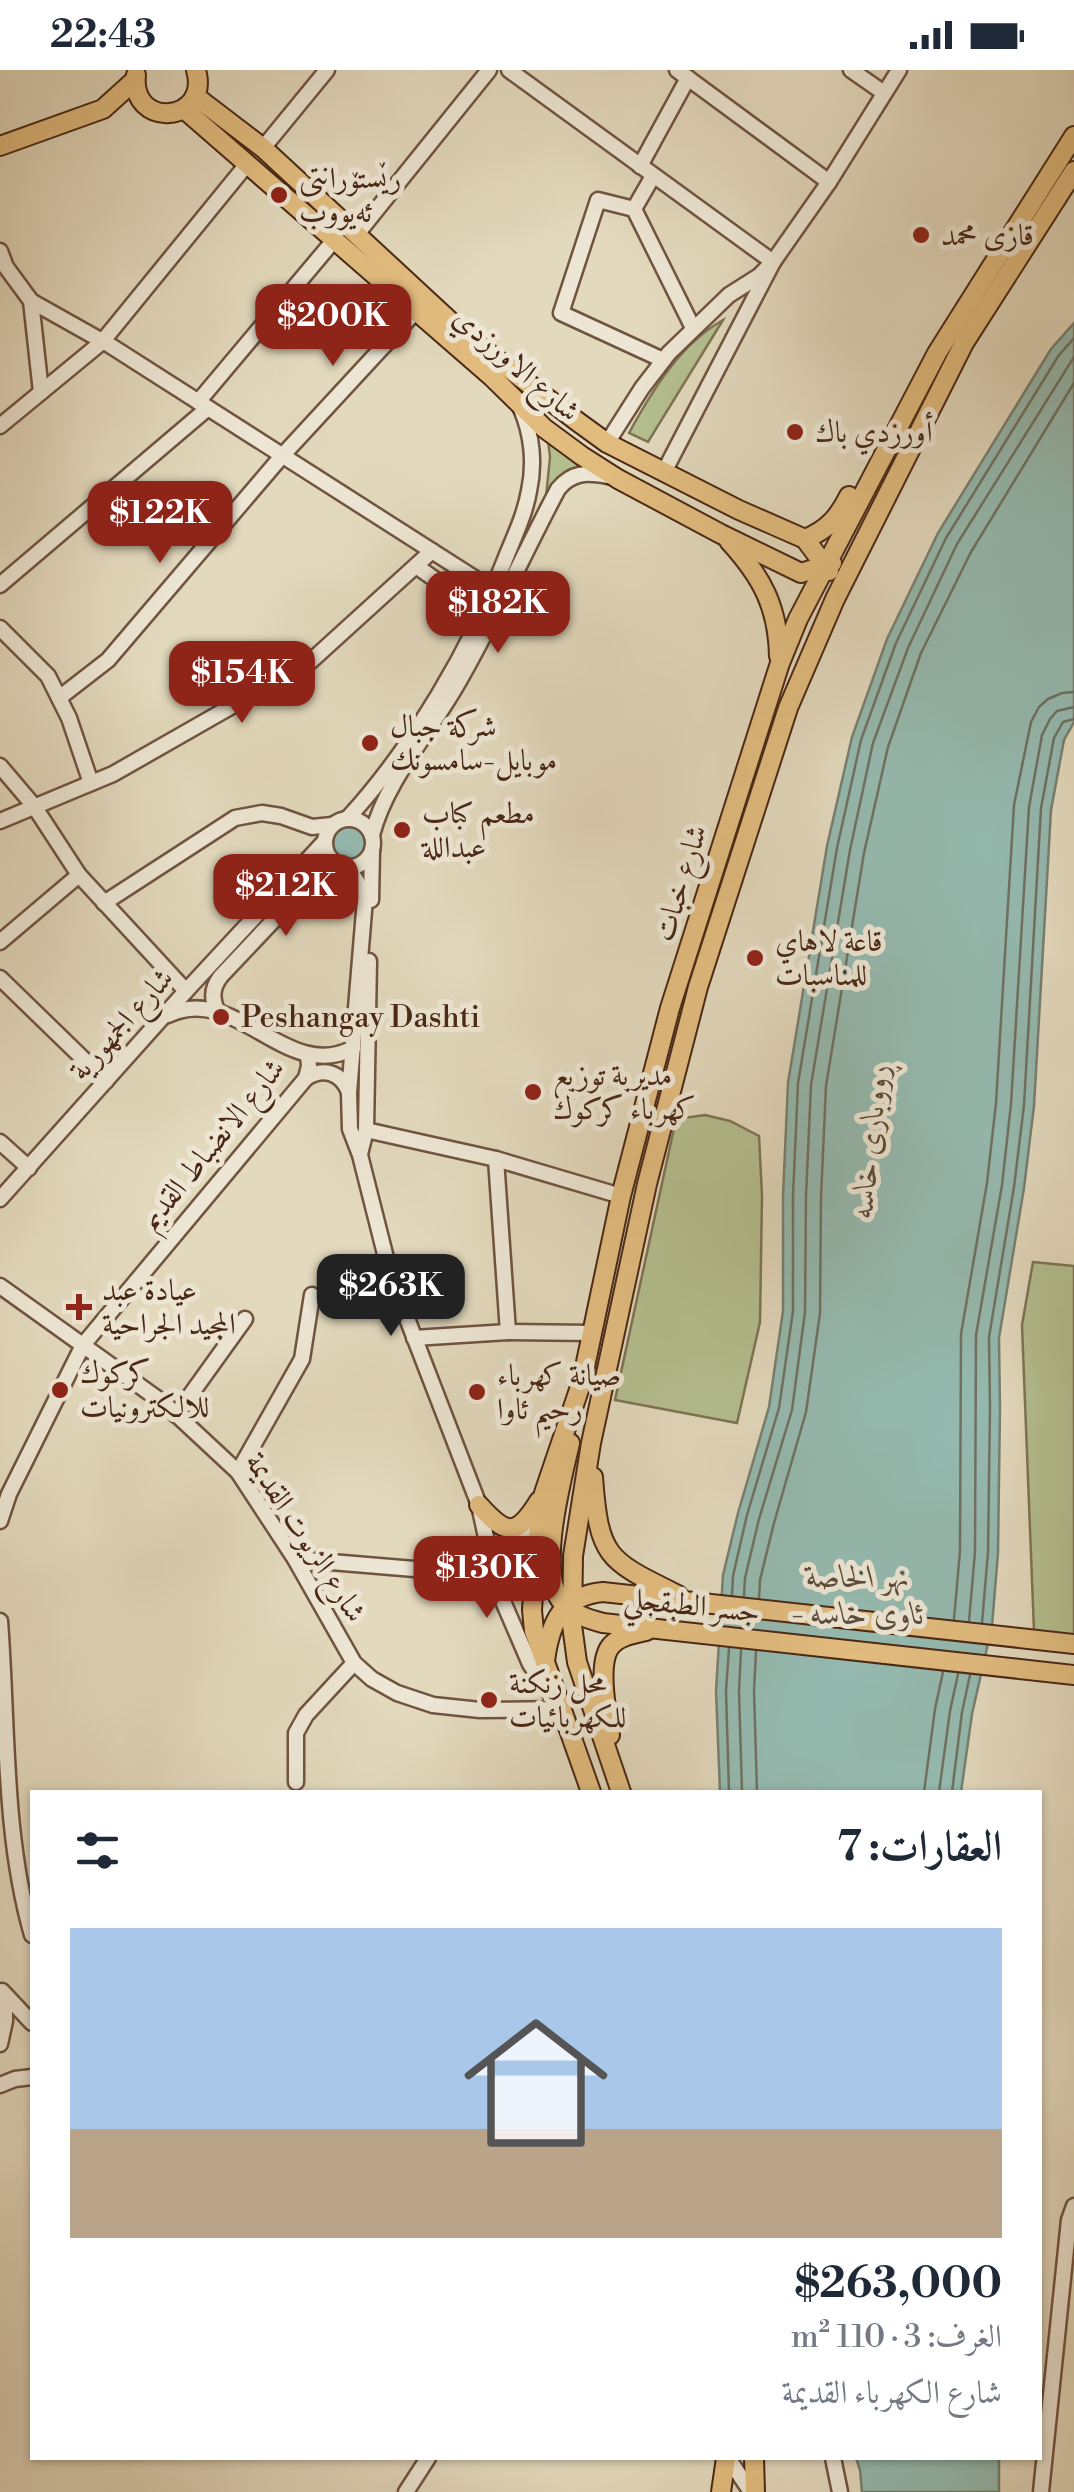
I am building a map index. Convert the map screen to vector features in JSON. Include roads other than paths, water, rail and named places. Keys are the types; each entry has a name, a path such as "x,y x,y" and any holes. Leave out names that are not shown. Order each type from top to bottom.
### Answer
{"main road":[{"path":"103,109 136,75"},
{"path":"136,75 138,97 150,110"},
{"name":"شارع الاورزدي","path":"196,86 464,334 607,444 805,539"},
{"name":"شارع الاورزدي","path":"196,86 248,163 544,428 618,479 808,579 828,583 835,594"},
{"path":"0,146 103,109 168,114 196,86"},
{"name":"شارع خبات","path":"570,1611 573,1556 591,1443 646,1184 698,987 788,708 904,413 946,338 1074,136"},
{"name":"شارع خبات","path":"826,564 849,549 964,343 1074,171"},
{"path":"835,594 826,564 805,539 832,524 872,451 904,413"},
{"path":"675,509 686,484"},
{"path":"722,534 752,567 770,598 777,620 780,663"},
{"path":"808,579 826,564"},
{"name":"شارع خبات","path":"590,1790 534,1631 536,1550 544,1492 582,1381 622,1196 670,1008 808,579"},
{"path":"582,1381 551,1549 552,1584 570,1611 577,1662 620,1790"},
{"path":"591,1443 598,1526 608,1552 630,1570 696,1602"},
{"path":"479,1504 498,1525 512,1529 526,1522 544,1492"},
{"name":"جسر الطبقجلي","path":"1074,1644 604,1592 590,1593 570,1611 603,1623 1074,1675"},
{"path":"546,1661 553,1627 570,1611"},
{"path":"614,1770 605,1688 607,1653 620,1639 653,1629"},
{"path":"721,2492 727,2460"},
{"path":"753,2492 754,2460"}],"street":[{"path":"263,148 326,70"},
{"path":"357,234 489,70"},
{"path":"509,70 773,262"},
{"path":"851,70 884,93"},
{"path":"664,472 773,262 830,182 899,70"},
{"path":"694,328 634,210 682,74 830,182"},
{"path":"0,426 102,342 248,163"},
{"path":"634,210 598,200 561,313 663,360"},
{"path":"0,584 203,405 336,239"},
{"path":"0,252 3,268 31,301 203,405 493,590"},
{"path":"607,444 663,360 729,295 773,262"},
{"path":"31,301 41,392"},
{"path":"59,698 108,660 282,456 416,311"},
{"path":"104,904 235,818 262,813 312,827 332,825 348,818 379,781 429,708 483,613 526,507 532,471 529,435 516,399"},
{"path":"217,1010 213,996 220,976 306,886 322,873 362,862 388,792 464,674 558,488 578,474 618,479"},
{"path":"0,821 113,774 311,662 432,551"},
{"path":"416,566 483,613"},
{"path":"0,628 48,676 69,718 91,783"},
{"path":"0,766 34,806 79,874 186,992"},
{"path":"348,818 363,823 372,843 366,1130 360,1155"},
{"path":"332,825 324,842 328,856 344,866 365,899 349,1093 350,1129 384,1254 479,1504 502,1599 530,1664 561,1708"},
{"name":"شارع الجمهورية","path":"0,1200 324,842"},
{"path":"0,942 79,874"},
{"path":"0,978 106,1081"},
{"path":"160,1020 187,1007 208,1008 308,1055 326,1057 353,1048"},
{"name":"شارع الانضباط القديم","path":"0,1522 4,1490 83,1345 306,1078 308,1055"},
{"path":"306,1078 328,1072 342,1079 349,1093"},
{"path":"366,1130 496,1160 622,1196"},
{"path":"0,1142 29,1168"},
{"path":"496,1160 508,1332"},
{"name":"شارع الزيوت القديمة","path":"0,1286 176,1414 238,1472 295,1559 354,1662 372,1679 433,1706 480,1710 561,1708"},
{"path":"238,1472 302,1360 312,1294"},
{"path":"176,1414 245,1319"},
{"path":"414,1338 508,1332 592,1334"},
{"path":"295,1559 462,1573 492,1565 511,1551 526,1532 544,1492"},
{"path":"0,1621 16,1863 30,1926"},
{"path":"296,1782 296,1732 306,1715 354,1662"},
{"path":"0,1798 9,1782"},
{"path":"2,1992 30,2021"},
{"path":"0,2044 5,2021 2,1992"},
{"path":"4,2082 30,2077"},
{"path":"1041,2492 1069,2220 1074,2206"},
{"path":"406,2492 427,2460"},
{"path":"729,2460 753,2492"},
{"path":"833,2460 840,2492"}],"water":[{"name":"نهر الخاصة - ئاوی خاسە","path":"1074,323 1074,722 1064,740 1051,810 1034,1106 999,1338 998,1553 992,1626 972,1714 961,1790 720,1790 716,1691 723,1575 769,1407 783,1311 788,1083 827,846 852,737 887,639 938,533 1051,349"},
{"path":"349,824 362,829 367,842 362,855 349,860 336,855 331,842 336,829"},
{"path":"857,2460 999,2460 999,2492 862,2492"}],"place":[{"name":"رێستۆرانتی ئەیووب","path":"279,195"},
{"name":"قازی محمد","path":"921,235"},
{"name":"أورزدي باك","path":"795,432"},
{"name":"شركة جبال موبايل-سامسونك","path":"370,743"},
{"name":"مطعم كباب عبداللة","path":"402,830"},
{"name":"قاعة لاهاي للمناسبات","path":"755,958"},
{"name":"Peshangay Dashti","path":"221,1017"},
{"name":"مديرية توزيع كهرباء كركوك","path":"533,1092"},
{"name":"عيادة عبد المجيد الجراحية","path":"79,1307"},
{"name":"كركوك للالكترونيات","path":"60,1390"},
{"name":"صيانة كهرباء رحيم ئاوا","path":"477,1392"},
{"name":"محل زنكنة للكهربائيات","path":"489,1700"}],"water label":[{"name":"ڕووباری خاسە","path":"869,1141"}]}
